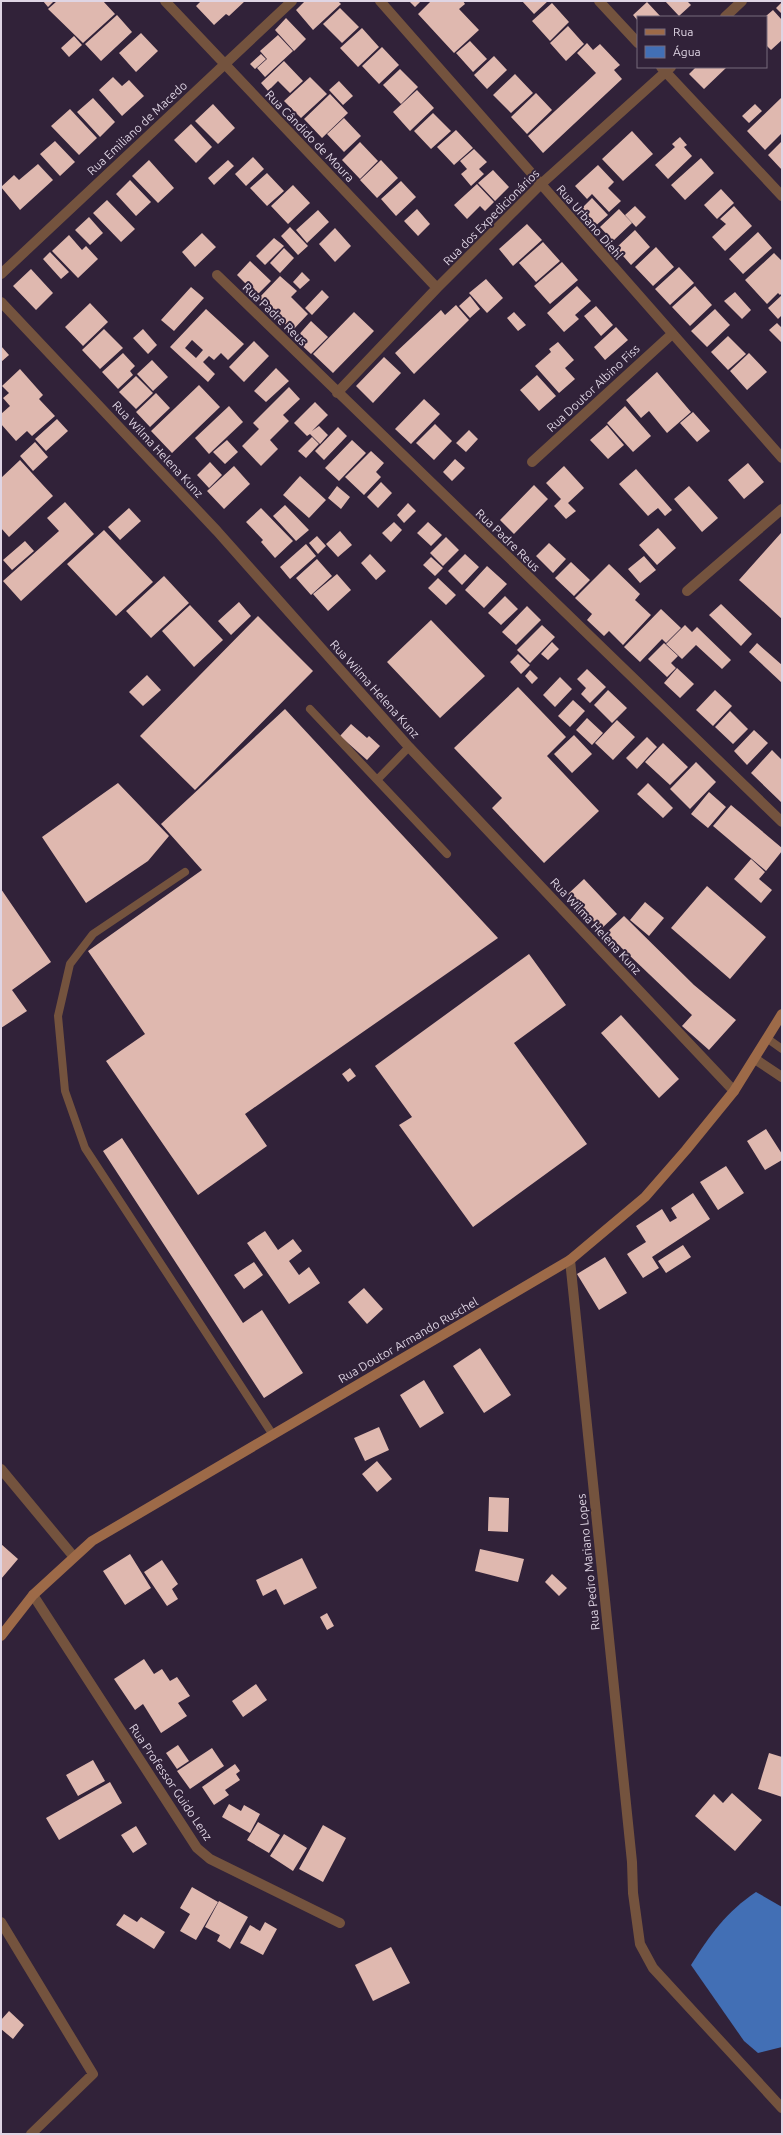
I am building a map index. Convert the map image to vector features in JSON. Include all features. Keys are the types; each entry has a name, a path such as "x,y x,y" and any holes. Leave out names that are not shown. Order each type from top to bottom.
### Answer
{"main road":[{"name":"Rua Doutor Armando Ruschel","path":"1,1636 33,1595 92,1541 570,1260 645,1196 686,1150 734,1091 768,1039 782,1014"}],"street":[{"name":"Rua Cândido de Moura","path":"165,1 224,65 437,288"},
{"name":"Rua Emiliano de Macedo","path":"1,274 292,1"},
{"name":"Rua Urbano Diehl","path":"380,1 540,185 782,458"},
{"path":"599,1 637,42"},
{"path":"726,16 742,1"},
{"name":"Rua dos Expedicionários","path":"337,393 437,288 540,185 666,69"},
{"path":"666,69 782,196"},
{"name":"Rua Padre Reus","path":"217,276 782,822"},
{"name":"Rua Wilma Helena Kunz","path":"1,302 217,531 409,747 734,1091"},
{"name":"Rua Doutor Albino Fiss","path":"532,462 672,334"},
{"path":"687,591 782,509"},
{"path":"755,1059 782,1077"},
{"name":"Rua Pedro Mariano Lopes","path":"570,1260 632,1862 633,1894 640,1944 653,1968 782,2108"},
{"path":"1,1468 74,1557"},
{"name":"Rua Professor Guido Lenz","path":"33,1595 197,1848 210,1859 340,1923"},
{"path":"1,1922 94,2074 31,2134"}],"lane":[{"path":"310,709 447,854"},
{"path":"377,780 409,747"},
{"path":"185,872 93,934 70,964 58,1016 64,1091 85,1148 273,1435"},
{"path":"768,1039 782,1049"}],"water":[{"path":"756,1892 782,1907 782,2047 758,2053 744,2041 691,1965 727,1916"}],"building":[{"path":"43,1 54,1 48,7"},
{"path":"57,1 103,1 115,14 83,43 48,9"},
{"path":"201,1 245,1 229,16 226,14 214,25 196,6"},
{"path":"305,1 338,1 341,4 313,30 296,10"},
{"path":"409,1 421,1 415,7"},
{"path":"431,1 463,1 465,4 459,9 479,30 454,53 418,14"},
{"path":"522,1 548,1 534,14"},
{"path":"665,1 687,1 691,5 679,16"},
{"path":"647,2 660,16 637,16 637,20 633,15"},
{"path":"782,2 782,14 776,8"},
{"path":"552,3 569,22 550,41 532,21"},
{"path":"340,8 359,27 342,43 323,24"},
{"path":"773,10 782,20 782,40 771,50 767,46 766,16"},
{"path":"117,15 132,32 101,61 85,44"},
{"path":"286,18 306,39 294,51 275,30"},
{"path":"568,26 584,44 566,61 550,43"},
{"path":"362,28 379,47 358,67 340,48"},
{"path":"141,33 158,51 136,72 119,53"},
{"path":"278,35 293,51 265,77 257,68 267,59 260,51"},
{"path":"74,36 82,45 69,57 61,48"},
{"path":"470,41 487,59 473,72 456,53"},
{"path":"587,43 593,50 600,44 620,65 614,70 622,79 543,153 528,136 596,73 577,53"},
{"path":"382,47 399,65 379,84 362,66"},
{"path":"261,54 266,59 255,69 250,64"},
{"path":"494,56 507,70 487,89 474,75"},
{"path":"284,61 303,81 290,93 278,81 268,91 261,83"},
{"path":"695,68 726,68 704,89 689,74"},
{"path":"400,69 418,87 401,104 383,85"},
{"path":"515,74 533,93 511,113 493,95"},
{"path":"113,77 122,86 129,80 144,96 122,116 99,90"},
{"path":"310,77 327,94 301,118 284,101"},
{"path":"339,81 353,96 343,105 329,90"},
{"path":"417,90 434,108 410,131 393,112"},
{"path":"536,93 552,110 527,134 511,117"},
{"path":"330,94 348,113 322,138 304,119"},
{"path":"93,98 115,122 100,137 77,112"},
{"path":"781,98 782,133 765,150 747,131"},
{"path":"213,104 235,128 218,144 195,121"},
{"path":"755,104 762,111 749,123 742,116"},
{"path":"70,109 97,138 79,155 51,126"},
{"path":"433,113 451,131 431,149 414,131"},
{"path":"344,118 361,136 344,152 327,134"},
{"path":"191,124 212,147 196,163 174,140"},
{"path":"456,130 473,148 454,165 437,147"},
{"path":"632,131 653,154 623,181 602,159"},
{"path":"680,137 687,145 684,147 692,156 668,179 655,165 675,147 672,144"},
{"path":"55,141 75,162 60,176 40,154"},
{"path":"782,141 782,170 768,155"},
{"path":"360,142 378,161 360,179 342,160"},
{"path":"474,149 487,162 479,169 484,174 471,186 461,174 467,169 460,161"},
{"path":"253,157 264,169 246,186 235,174"},
{"path":"701,158 714,173 685,200 671,185"},
{"path":"149,160 174,188 158,203 132,176"},
{"path":"228,160 234,166 214,185 208,178"},
{"path":"381,160 398,178 377,198 360,180"},
{"path":"38,164 53,180 20,210 1,187 14,175 19,180"},
{"path":"598,165 614,182 608,188 621,201 609,212 592,194 587,199 575,186"},
{"path":"493,170 509,187 495,201 478,183"},
{"path":"267,173 284,191 267,206 250,188"},
{"path":"130,180 151,202 136,216 116,194"},
{"path":"401,181 416,197 396,216 381,199"},
{"path":"477,184 494,202 485,211 480,206 467,219 454,205"},
{"path":"293,185 310,203 288,224 271,206"},
{"path":"721,189 734,203 717,219 704,205"},
{"path":"592,198 608,215 593,228 578,212"},
{"path":"107,200 135,229 121,242 93,213"},
{"path":"635,206 646,217 636,227 625,215"},
{"path":"734,206 752,226 725,251 712,237 726,224 720,219"},
{"path":"417,209 430,224 418,236 404,221"},
{"path":"619,209 632,223 613,241 600,227"},
{"path":"318,210 329,222 307,243 296,230"},
{"path":"89,217 103,233 90,245 75,230"},
{"path":"527,224 542,240 513,266 499,249"},
{"path":"290,227 308,246 298,255 281,236"},
{"path":"335,228 351,246 335,262 319,244"},
{"path":"635,230 650,247 631,265 616,248"},
{"path":"758,232 772,248 743,274 729,259"},
{"path":"202,233 216,247 195,267 182,252"},
{"path":"69,235 82,250 86,246 98,259 78,278 52,251"},
{"path":"274,238 284,246 265,265 256,256"},
{"path":"543,242 560,261 536,282 519,263"},
{"path":"656,247 674,267 653,286 635,267"},
{"path":"284,248 294,258 280,273 270,263"},
{"path":"50,252 69,272 61,279 43,259"},
{"path":"774,253 782,261 782,293 780,295 778,293 767,304 745,280"},
{"path":"250,261 271,281 257,295 237,275"},
{"path":"562,262 578,280 550,304 534,286"},
{"path":"679,267 694,283 670,305 655,289"},
{"path":"31,269 53,293 36,310 13,286"},
{"path":"302,272 310,280 300,289 293,282"},
{"path":"280,276 297,291 291,297 308,314 292,331 259,298"},
{"path":"486,279 503,298 487,313 469,293"},
{"path":"577,286 591,301 575,315 579,319 564,332 547,313"},
{"path":"695,286 712,305 690,326 672,307"},
{"path":"191,287 204,298 174,331 161,320"},
{"path":"322,290 329,297 312,315 305,308"},
{"path":"735,292 751,310 742,319 724,301"},
{"path":"782,295 782,315 778,319 768,308"},
{"path":"470,296 480,309 470,318 459,306"},
{"path":"90,303 108,322 83,346 65,327"},
{"path":"456,305 469,320 414,374 395,353 441,310 445,315"},
{"path":"596,306 613,325 601,336 584,316"},
{"path":"206,309 244,344 228,360 221,353 214,360 209,356 203,362 215,374 208,382 170,347","holes":["192,340 203,350 196,358 185,348"]},
{"path":"715,309 730,325 707,347 691,331"},
{"path":"354,312 374,331 333,373 313,354"},
{"path":"514,312 526,325 518,331 507,318"},
{"path":"311,321 328,337 311,354 295,339"},
{"path":"777,323 782,328 782,343 769,330"},
{"path":"616,327 628,340 605,360 594,347"},
{"path":"104,329 123,348 100,369 82,350"},
{"path":"143,329 157,345 148,354 133,338"},
{"path":"728,336 746,354 728,370 711,352"},
{"path":"254,341 269,356 244,382 229,367"},
{"path":"558,342 574,360 565,368 575,379 559,393 535,366 551,352 549,349"},
{"path":"1,346 9,355 1,362"},
{"path":"123,353 135,366 130,371 133,375 118,389 102,372"},
{"path":"749,353 767,372 747,390 730,371"},
{"path":"384,357 401,373 373,403 356,386"},
{"path":"152,360 168,377 153,391 137,374"},
{"path":"276,368 289,381 266,402 254,391"},
{"path":"20,369 43,395 39,399 55,416 32,436 27,431 16,441 1,424 1,414 10,406 3,398 9,393 2,386"},
{"path":"657,372 691,412 667,433 649,411 641,418 626,400"},
{"path":"537,375 556,396 539,411 520,390"},
{"path":"136,376 153,393 136,409 119,392"},
{"path":"199,385 220,407 172,453 151,431"},
{"path":"289,387 300,399 283,415 289,421 270,440 278,449 261,466 242,446 259,429 253,423"},
{"path":"156,393 170,408 150,427 136,412"},
{"path":"424,399 440,414 411,444 395,429"},
{"path":"315,402 328,415 312,431 319,426 328,435 320,444 310,434 307,436 294,423"},
{"path":"229,406 243,422 209,454 195,438"},
{"path":"625,406 651,436 633,452 607,423"},
{"path":"693,412 710,431 697,442 680,423"},
{"path":"57,419 68,431 46,451 35,439"},
{"path":"435,424 452,441 434,460 416,443"},
{"path":"607,425 624,445 608,459 590,440"},
{"path":"338,427 347,436 324,460 315,451"},
{"path":"469,430 478,439 466,452 456,443"},
{"path":"312,437 319,444 306,458 298,451"},
{"path":"227,440 238,452 225,464 213,452"},
{"path":"352,440 366,453 339,481 325,468"},
{"path":"35,442 48,457 33,471 20,456"},
{"path":"371,451 384,463 376,472 381,477 364,495 345,477"},
{"path":"455,459 465,468 452,481 443,472"},
{"path":"20,460 53,496 9,537 1,528 1,478"},
{"path":"210,462 222,475 209,488 197,475"},
{"path":"748,463 764,482 744,499 728,480"},
{"path":"234,466 250,484 224,509 207,491"},
{"path":"564,466 584,488 568,503 576,511 566,519 554,506 561,499 546,483"},
{"path":"636,469 672,510 665,516 658,508 648,516 619,484"},
{"path":"300,476 326,500 309,518 283,495"},
{"path":"381,482 392,493 378,508 367,497"},
{"path":"534,485 548,499 514,534 500,520"},
{"path":"337,486 350,497 341,509 328,498"},
{"path":"689,486 718,518 702,532 674,499"},
{"path":"65,502 94,534 21,601 3,581 59,531 47,518"},
{"path":"408,503 416,511 404,523 397,515"},
{"path":"285,505 309,530 296,541 273,516"},
{"path":"129,508 141,521 120,540 108,527"},
{"path":"261,508 293,541 275,558 261,542 263,540 246,522"},
{"path":"394,522 402,530 391,542 382,533"},
{"path":"428,522 442,535 431,546 417,533"},
{"path":"658,528 676,548 657,565 639,545"},
{"path":"104,530 153,582 116,616 67,564"},
{"path":"340,531 352,545 338,557 326,544"},
{"path":"781,533 782,535 782,619 739,580"},
{"path":"317,536 326,546 318,554 309,543"},
{"path":"446,537 459,550 443,566 430,553"},
{"path":"25,541 34,551 12,570 3,560"},
{"path":"549,543 566,559 553,573 536,556"},
{"path":"306,544 316,556 290,579 280,567"},
{"path":"370,554 386,571 376,580 361,563"},
{"path":"465,554 479,567 462,585 448,571"},
{"path":"644,556 656,570 640,583 628,569"},
{"path":"431,557 443,568 435,576 423,565"},
{"path":"317,559 332,576 311,595 296,578"},
{"path":"571,562 590,580 574,596 555,578"},
{"path":"609,564 640,594 635,600 651,615 623,645 609,631 604,636 587,620 592,614 575,598"},
{"path":"487,566 507,584 484,608 465,590"},
{"path":"337,574 351,590 328,611 313,594"},
{"path":"164,576 189,603 151,638 126,611"},
{"path":"438,578 456,595 446,605 428,588"},
{"path":"505,596 518,609 501,625 488,613"},
{"path":"239,602 251,616 231,635 218,621"},
{"path":"721,604 752,634 741,646 709,615"},
{"path":"190,605 223,640 194,667 162,631"},
{"path":"527,606 541,620 516,645 502,632"},
{"path":"661,609 681,628 666,643 662,639 640,662 624,647"},
{"path":"258,616 313,671 195,790 140,736"},
{"path":"431,620 485,676 440,718 387,662"},
{"path":"542,625 555,637 530,663 517,650"},
{"path":"685,625 692,632 697,627 731,660 722,669 696,645 682,659 666,644"},
{"path":"552,642 559,649 548,660 541,654"},
{"path":"664,643 678,656 671,663 676,668 667,677 648,659"},
{"path":"757,643 782,665 782,683 749,652"},
{"path":"518,654 530,665 521,674 510,662"},
{"path":"677,668 694,684 680,698 664,683"},
{"path":"587,669 606,687 590,703 581,694 586,688 577,679"},
{"path":"530,670 538,678 532,684 525,676"},
{"path":"147,675 161,690 143,706 129,692"},
{"path":"560,677 572,689 555,707 543,695"},
{"path":"518,687 566,737 547,756 599,811 544,863 492,808 502,798 454,748"},
{"path":"608,690 627,708 612,723 594,705"},
{"path":"715,690 732,706 713,726 696,710"},
{"path":"573,700 585,711 570,727 558,716"},
{"path":"285,709 498,938 245,1114 267,1146 198,1195 106,1061 145,1034 88,951 202,870 161,824"},
{"path":"730,711 748,729 733,744 715,727"},
{"path":"587,718 603,733 592,745 576,730"},
{"path":"617,720 635,737 613,760 595,743"},
{"path":"351,724 367,738 369,736 380,746 367,760 340,736"},
{"path":"754,730 768,743 747,765 734,751"},
{"path":"574,735 592,754 572,773 554,754"},
{"path":"647,737 657,747 637,769 626,758"},
{"path":"663,743 688,767 670,785 645,762"},
{"path":"772,750 782,760 782,803 751,773"},
{"path":"696,762 716,782 690,809 670,789"},
{"path":"118,783 169,836 148,861 86,903 42,837"},
{"path":"648,783 673,808 663,818 637,794"},
{"path":"709,792 726,807 708,828 691,814"},
{"path":"731,805 782,848 782,851 766,871 713,826"},
{"path":"751,859 765,872 759,879 772,890 761,903 734,879"},
{"path":"584,879 617,914 601,929 568,894"},
{"path":"707,886 766,937 730,979 671,928"},
{"path":"1,889 51,962 12,990 27,1011 1,1028"},
{"path":"645,902 664,918 649,936 630,920"},
{"path":"624,916 694,985 736,1020 709,1050 682,1026 692,1015 606,933"},
{"path":"529,954 566,1005 514,1043 587,1144 473,1227 399,1125 412,1117 375,1066"},
{"path":"621,1015 679,1079 659,1098 601,1033"},
{"path":"350,1068 356,1076 348,1082 342,1074"},
{"path":"766,1129 782,1154 782,1160 765,1170 747,1141"},
{"path":"122,1138 243,1323 262,1310 303,1373 264,1398 103,1151"},
{"path":"726,1166 744,1193 718,1210 700,1182"},
{"path":"693,1193 710,1219 652,1257 659,1268 643,1278 627,1254 646,1242 636,1226 662,1209 670,1222 677,1218 671,1208"},
{"path":"265,1231 278,1250 293,1239 302,1251 289,1261 299,1275 309,1267 320,1283 289,1304 247,1243"},
{"path":"683,1245 691,1257 666,1273 658,1261"},
{"path":"605,1257 627,1293 599,1310 577,1274"},
{"path":"254,1262 263,1275 244,1289 234,1275"},
{"path":"364,1288 383,1309 367,1324 348,1302"},
{"path":"480,1348 511,1395 484,1413 453,1366"},
{"path":"424,1380 444,1413 420,1428 400,1395"},
{"path":"379,1427 389,1450 365,1461 354,1438"},
{"path":"377,1461 392,1479 377,1492 362,1474"},
{"path":"489,1497 509,1498 508,1532 488,1531"},
{"path":"1,1544 18,1559 1,1579"},
{"path":"480,1549 524,1559 518,1582 475,1571"},
{"path":"130,1554 151,1588 125,1605 103,1571"},
{"path":"302,1558 317,1588 284,1605 276,1589 263,1596 256,1580"},
{"path":"162,1560 178,1584 172,1589 178,1599 167,1606 144,1572"},
{"path":"552,1574 567,1588 559,1596 545,1582"},
{"path":"327,1613 334,1626 327,1630 320,1617"},
{"path":"144,1659 154,1674 162,1669 170,1681 177,1677 190,1696 178,1703 187,1716 161,1733 143,1704 135,1710 114,1679"},
{"path":"256,1684 267,1700 243,1717 232,1701"},
{"path":"178,1745 189,1761 177,1769 166,1753"},
{"path":"212,1748 224,1766 190,1789 177,1771"},
{"path":"769,1753 782,1757 782,1797 758,1789"},
{"path":"93,1760 105,1781 78,1796 66,1775"},
{"path":"235,1764 240,1771 236,1774 240,1780 225,1790 229,1795 214,1805 202,1787"},
{"path":"110,1782 122,1803 59,1840 46,1818"},
{"path":"732,1793 762,1820 735,1851 695,1816 714,1794 723,1803"},
{"path":"229,1804 241,1811 244,1805 260,1814 250,1833 222,1817"},
{"path":"258,1822 280,1835 269,1853 247,1840"},
{"path":"323,1825 346,1838 323,1882 299,1869"},
{"path":"136,1826 147,1844 133,1853 121,1835"},
{"path":"284,1834 307,1848 293,1871 270,1856"},
{"path":"192,1887 218,1902 196,1940 180,1931 190,1914 180,1908"},
{"path":"219,1901 248,1917 230,1949 217,1941 220,1935 205,1927"},
{"path":"124,1914 137,1922 141,1917 165,1932 154,1949 116,1925"},
{"path":"265,1922 277,1929 263,1955 240,1943 250,1925 260,1931"},
{"path":"391,1947 410,1983 373,2001 355,1965"},
{"path":"9,2011 24,2025 13,2039 1,2029 1,2020"}]}
